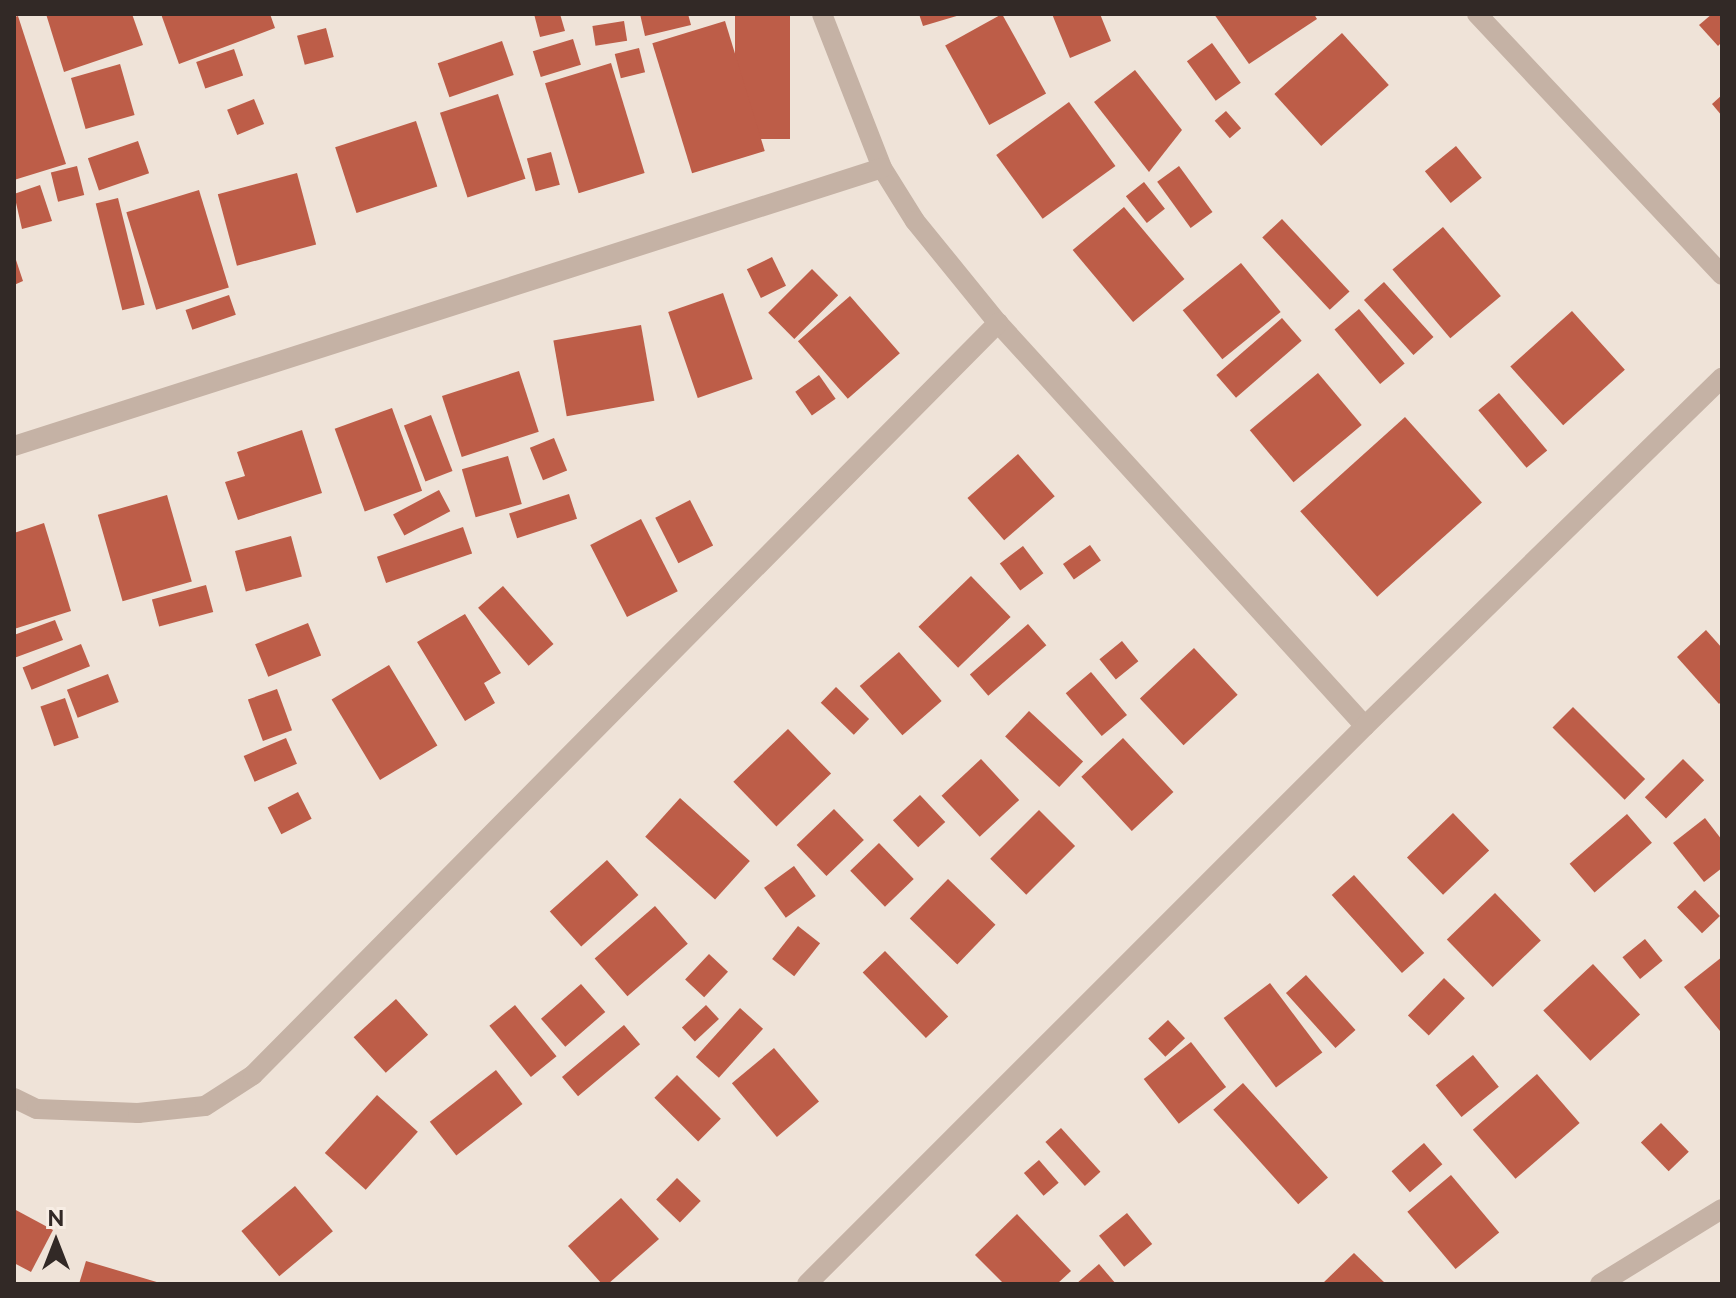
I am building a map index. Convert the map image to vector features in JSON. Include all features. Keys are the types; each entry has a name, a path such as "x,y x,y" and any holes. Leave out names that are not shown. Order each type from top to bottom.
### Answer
{"street":[{"path":"822,14 882,168 915,221 998,323 1365,726"},
{"path":"1477,14 1722,275"},
{"path":"14,446 882,168"},
{"path":"14,1098 37,1109 138,1113 205,1106 253,1075 998,323"},
{"path":"807,1284 1365,726 1722,378"},
{"path":"1600,1284 1722,1209"}],"building":[{"path":"46,14 132,14 143,45 64,72"},
{"path":"161,14 270,14 275,28 179,64"},
{"path":"534,14 560,14 565,31 540,37"},
{"path":"640,14 688,14 691,25 645,36"},
{"path":"735,14 790,14 790,139 735,139"},
{"path":"919,14 960,14 960,15 923,26"},
{"path":"1002,14 1046,94 989,125 945,46"},
{"path":"1052,14 1100,14 1111,41 1070,58"},
{"path":"1214,14 1314,14 1317,19 1249,64"},
{"path":"1712,14 1722,14 1722,42 1718,46 1699,25"},
{"path":"18,16 66,164 14,180 14,17"},
{"path":"624,21 627,41 596,46 592,26"},
{"path":"725,21 765,151 692,173 652,43"},
{"path":"326,28 334,57 305,65 297,36"},
{"path":"1342,33 1389,85 1321,146 1274,94"},
{"path":"573,39 581,65 541,77 533,51"},
{"path":"502,41 514,75 449,97 438,63"},
{"path":"1212,43 1241,83 1216,101 1187,61"},
{"path":"639,48 645,72 621,78 615,54"},
{"path":"234,49 243,75 205,88 196,62"},
{"path":"611,63 645,173 579,193 545,83"},
{"path":"120,64 135,115 86,129 71,78"},
{"path":"1135,70 1182,130 1149,172 1094,102"},
{"path":"498,94 526,179 467,197 440,113"},
{"path":"1722,95 1722,116 1712,104"},
{"path":"254,99 264,124 237,135 227,110"},
{"path":"1069,102 1115,166 1043,219 996,155"},
{"path":"1226,111 1241,128 1230,138 1215,121"},
{"path":"416,121 437,187 356,213 335,147"},
{"path":"138,141 149,173 99,190 88,158"},
{"path":"1456,146 1482,178 1451,203 1425,171"},
{"path":"551,152 560,185 536,191 527,158"},
{"path":"77,166 84,195 58,202 51,173"},
{"path":"1179,166 1213,212 1191,228 1157,182"},
{"path":"297,173 316,244 237,266 218,194"},
{"path":"1144,182 1165,209 1147,223 1126,196"},
{"path":"40,185 52,221 22,229 14,194"},
{"path":"199,190 229,288 156,310 126,212"},
{"path":"118,198 145,305 122,310 96,204"},
{"path":"1124,207 1184,279 1133,322 1073,250"},
{"path":"1282,219 1350,291 1330,310 1262,237"},
{"path":"1443,227 1501,296 1450,338 1392,269"},
{"path":"14,254 23,281 14,285"},
{"path":"772,257 786,286 761,298 747,269"},
{"path":"1241,263 1281,312 1222,359 1183,310"},
{"path":"812,269 838,295 794,339 768,313"},
{"path":"1384,282 1434,337 1413,355 1364,300"},
{"path":"723,293 753,379 698,398 668,312"},
{"path":"229,295 236,315 192,330 186,310"},
{"path":"850,296 900,353 848,399 798,341"},
{"path":"1359,309 1405,363 1380,384 1334,330"},
{"path":"1572,311 1625,370 1563,425 1510,367"},
{"path":"1282,318 1302,341 1236,398 1216,375"},
{"path":"641,325 654,401 567,416 553,340"},
{"path":"519,371 539,432 462,457 442,396"},
{"path":"1318,373 1362,425 1294,482 1250,430"},
{"path":"819,375 836,399 812,415 795,392"},
{"path":"1499,393 1547,450 1527,468 1478,410"},
{"path":"392,408 422,491 365,512 335,429"},
{"path":"431,415 453,471 425,481 404,425"},
{"path":"1405,417 1482,502 1377,597 1300,511"},
{"path":"302,430 322,493 238,520 225,482 245,476 237,452"},
{"path":"554,438 567,470 543,480 530,448"},
{"path":"1018,454 1055,496 1004,540 967,498"},
{"path":"508,456 522,504 476,517 462,469"},
{"path":"439,490 450,511 404,536 393,514"},
{"path":"569,494 577,519 517,538 509,513"},
{"path":"167,495 192,582 123,601 98,515"},
{"path":"690,500 713,545 678,563 655,518"},
{"path":"641,519 678,591 627,617 590,545"},
{"path":"44,523 71,611 14,629 14,533"},
{"path":"463,527 472,553 386,583 377,557"},
{"path":"291,536 302,577 246,592 235,551"},
{"path":"1090,545 1101,561 1074,579 1063,564"},
{"path":"1023,546 1043,573 1020,591 1000,563"},
{"path":"971,576 1011,617 958,668 918,627"},
{"path":"206,585 213,612 159,627 152,599"},
{"path":"503,586 554,644 529,666 478,608"},
{"path":"465,614 501,673 484,683 495,703 465,721 417,642"},
{"path":"55,620 63,640 14,658 14,635"},
{"path":"308,623 321,655 268,677 255,644"},
{"path":"1028,624 1046,645 988,696 970,675"},
{"path":"1706,630 1722,648 1722,701 1719,704 1677,657"},
{"path":"1122,641 1138,661 1116,679 1099,659"},
{"path":"81,644 90,666 32,690 23,668"},
{"path":"1194,648 1238,695 1184,745 1140,698"},
{"path":"899,652 942,701 902,735 860,686"},
{"path":"389,665 437,746 380,780 332,700"},
{"path":"1091,672 1127,715 1102,736 1066,693"},
{"path":"108,674 119,702 78,718 67,690"},
{"path":"836,687 869,719 854,735 821,703"},
{"path":"277,689 292,730 263,741 248,700"},
{"path":"65,698 79,738 54,746 40,706"},
{"path":"1573,707 1645,779 1625,800 1552,728"},
{"path":"1029,711 1083,761 1059,787 1005,737"},
{"path":"788,729 831,774 776,826 733,782"},
{"path":"286,738 297,764 255,782 244,756"},
{"path":"1123,738 1173,792 1132,831 1081,777"},
{"path":"981,759 1019,800 980,837 942,796"},
{"path":"1683,759 1704,780 1666,818 1645,797"},
{"path":"298,792 312,819 281,834 268,807"},
{"path":"920,795 945,822 918,847 893,820"},
{"path":"680,798 750,861 715,900 645,837"},
{"path":"834,809 864,840 826,876 797,845"},
{"path":"1039,810 1075,846 1026,895 990,859"},
{"path":"1453,813 1489,850 1443,895 1407,857"},
{"path":"1627,814 1652,843 1595,893 1570,864"},
{"path":"1705,818 1722,840 1722,868 1704,882 1673,843"},
{"path":"879,843 914,879 885,907 850,871"},
{"path":"607,860 638,895 581,946 550,912"},
{"path":"794,866 816,896 786,918 764,888"},
{"path":"1354,875 1424,953 1402,973 1332,895"},
{"path":"948,879 995,925 957,964 910,919"},
{"path":"1695,890 1720,916 1702,933 1677,907"},
{"path":"1495,893 1541,940 1493,987 1447,940"},
{"path":"655,906 688,944 627,996 595,958"},
{"path":"798,926 820,943 794,976 772,959"},
{"path":"1645,939 1663,961 1640,979 1622,957"},
{"path":"885,951 948,1016 926,1038 863,973"},
{"path":"709,954 728,972 704,997 685,980"},
{"path":"1722,957 1722,1029 1720,1031 1684,987"},
{"path":"1593,964 1640,1014 1590,1061 1543,1010"},
{"path":"1306,975 1356,1030 1335,1048 1286,993"},
{"path":"1444,978 1465,998 1429,1036 1408,1015"},
{"path":"1270,983 1322,1052 1276,1087 1224,1018"},
{"path":"581,984 605,1012 565,1047 541,1019"},
{"path":"396,999 428,1035 386,1073 354,1037"},
{"path":"515,1005 557,1056 531,1077 489,1026"},
{"path":"706,1005 719,1019 695,1041 682,1028"},
{"path":"740,1008 763,1029 719,1078 696,1057"},
{"path":"1168,1020 1185,1038 1165,1057 1148,1038"},
{"path":"624,1025 640,1044 578,1096 562,1077"},
{"path":"1191,1042 1226,1087 1179,1124 1144,1079"},
{"path":"774,1048 819,1102 777,1137 732,1083"},
{"path":"1473,1055 1499,1087 1461,1117 1436,1085"},
{"path":"496,1070 522,1104 456,1156 430,1122"},
{"path":"1537,1074 1580,1123 1515,1179 1473,1130"},
{"path":"677,1075 721,1119 698,1141 654,1098"},
{"path":"1243,1083 1328,1177 1298,1204 1213,1110"},
{"path":"377,1095 418,1132 366,1190 325,1153"},
{"path":"1661,1123 1689,1152 1669,1171 1641,1142"},
{"path":"1061,1128 1100,1172 1085,1186 1045,1142"},
{"path":"1424,1143 1442,1164 1410,1192 1392,1171"},
{"path":"1039,1160 1059,1183 1044,1196 1024,1173"},
{"path":"1451,1175 1499,1232 1456,1269 1407,1212"},
{"path":"677,1178 701,1201 680,1223 656,1200"},
{"path":"295,1186 333,1231 279,1276 241,1231"},
{"path":"621,1198 659,1239 608,1284 602,1284 568,1246"},
{"path":"14,1209 53,1230 31,1272 14,1263"},
{"path":"1127,1213 1152,1244 1124,1267 1099,1236"},
{"path":"1017,1214 1071,1271 1057,1284 1004,1284 975,1255"},
{"path":"1354,1253 1386,1284 1322,1284"},
{"path":"86,1261 160,1283 160,1284 79,1284"},
{"path":"1099,1264 1116,1284 1076,1284"}]}
